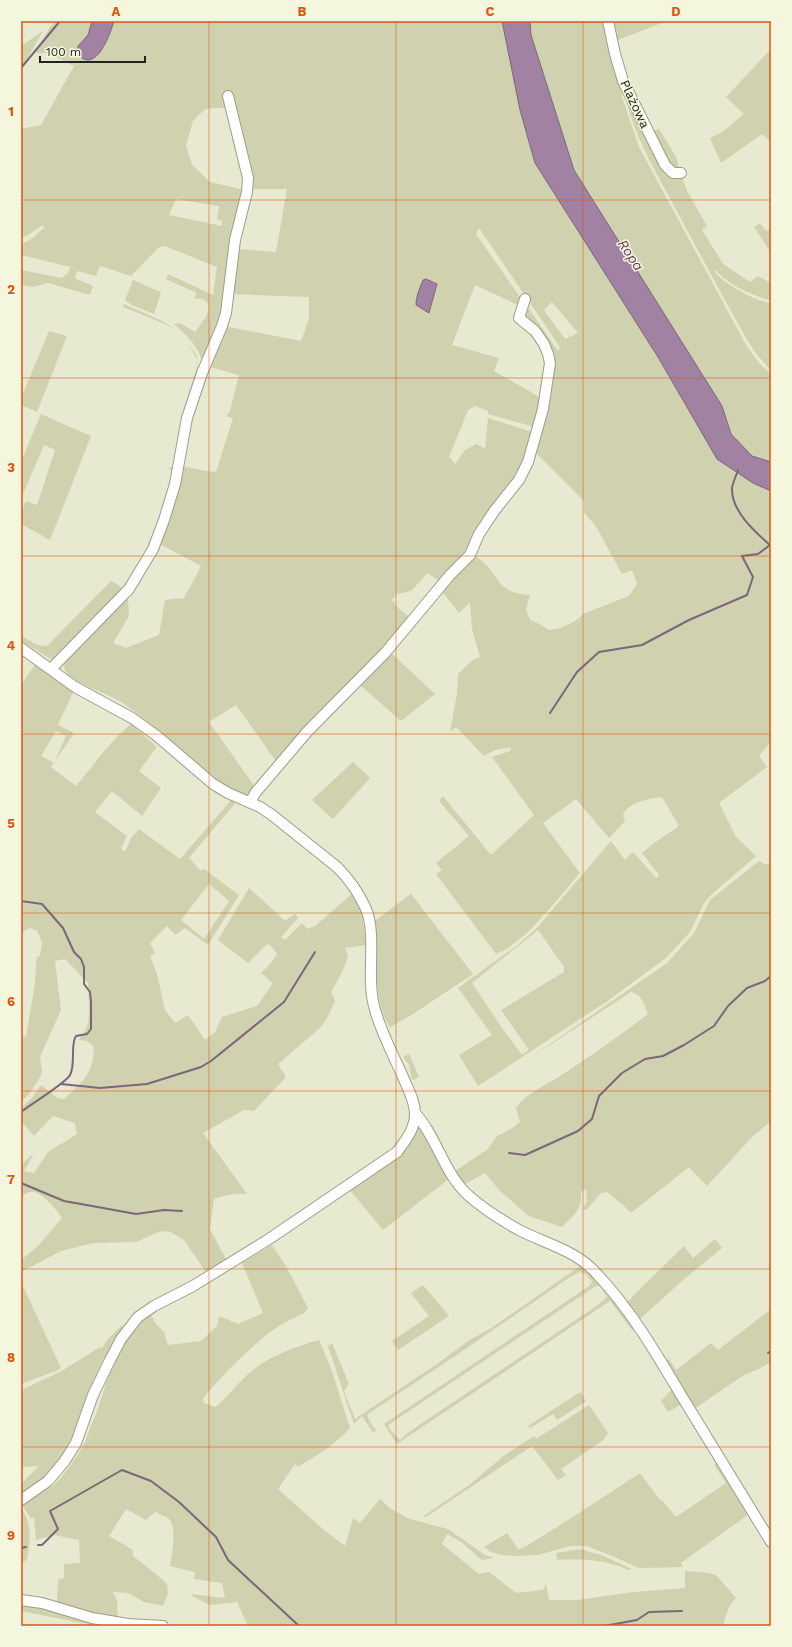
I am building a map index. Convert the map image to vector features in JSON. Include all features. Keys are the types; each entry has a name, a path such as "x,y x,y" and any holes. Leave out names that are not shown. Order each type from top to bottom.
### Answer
{"street":[{"name":"Plażowa","path":"608,21 615,54 631,97 665,165 674,173 681,173"},
{"path":"51,669 129,589 153,549 164,520 175,484 187,418 202,373 226,313 235,240 247,192 248,178 228,96"},
{"path":"250,802 256,792 307,732 385,653 450,575 470,555 480,534 495,510 519,480 528,462 543,409 550,363 544,344 535,332 519,318 525,299"},
{"path":"21,648 75,687 132,718 157,736 213,784 228,793 250,802 272,815 337,867 355,888 367,910 370,926 371,980 374,1005 384,1036 414,1102 415,1113 414,1122 410,1133 397,1152 269,1239 193,1286 154,1306 138,1317 121,1339 110,1360 93,1396 76,1443 64,1462 48,1481 21,1500"},
{"path":"415,1113 431,1134 453,1175 469,1195 496,1216 520,1230 567,1250 586,1262 613,1292 638,1325 771,1542"},
{"path":"21,1600 42,1603 92,1618 128,1624 163,1626"}],"green space":[{"path":"56,21 92,21 88,35 80,43 78,50 97,56 110,33 113,21 502,21 520,110 535,163 658,357 717,459 753,483 771,491 771,741 759,756 767,767 719,803 736,837 756,856 711,895 704,903 690,932 666,958 609,1000 478,1086 459,1055 492,1035 458,988 515,947 535,930 611,841 625,860 633,852 656,878 659,875 642,853 679,826 662,797 640,802 626,810 623,815 625,821 609,838 576,799 543,823 580,873 530,930 507,948 496,954 436,874 442,870 436,863 469,836 439,801 443,796 491,855 534,815 492,757 510,751 511,747 495,750 484,756 456,727 450,732 457,694 458,674 473,660 480,657 472,629 470,602 459,613 440,589 474,556 488,567 502,585 508,590 530,595 526,610 530,620 549,630 561,628 575,621 585,613 629,596 637,584 632,570 622,574 597,528 584,512 584,501 537,454 537,445 554,368 522,316 525,303 558,351 560,347 479,228 476,234 522,300 520,306 475,285 452,345 499,358 494,371 543,399 535,427 488,414 488,411 475,406 468,410 449,457 455,464 465,450 477,444 485,449 488,418 529,431 532,434 526,460 468,555 440,582 428,573 411,591 397,594 392,600 399,609 411,618 278,764 236,705 209,722 255,787 247,796 221,783 157,729 123,703 75,679 69,675 64,669 64,666 66,659 124,597 128,600 129,616 113,643 126,648 159,635 165,600 184,598 201,566 158,543 181,466 216,472 233,418 226,416 230,411 239,375 207,366 224,326 301,341 309,319 309,297 231,294 237,249 276,252 287,189 250,189 231,107 205,109 193,121 186,145 192,165 210,182 240,189 242,192 224,314 202,362 195,345 174,324 180,323 195,332 206,317 209,306 203,300 194,299 197,293 166,279 168,274 213,295 217,267 165,246 158,248 131,276 100,266 96,276 77,271 75,278 93,286 90,295 48,283 33,287 21,285 21,270 62,278 68,273 70,267 21,255 21,245 44,228 43,225 21,239 21,129 41,125 74,66 48,53 35,53 50,27","holes":["176,199 219,206 217,219 222,221 222,226 169,215","437,284 434,294 422,309 416,305 419,290","552,302 578,333 565,339 544,310","538,930 564,967 564,972 501,1010 529,1050 522,1055 472,983"]},
{"path":"530,21 605,21 621,83 622,97 639,147 746,345 760,364 771,374 771,462 752,456 731,434 722,406 574,170 531,35"},
{"path":"610,21 667,21 615,41"},
{"path":"43,31 23,66 21,70 21,46"},
{"path":"771,49 771,142 762,134 721,163 710,138 721,133 744,114 726,97"},
{"path":"624,91 662,165 681,174 687,191 707,226 702,230 723,264 750,282 758,276 771,283 770,300 741,289 715,270 714,271 725,281 740,291 756,299 771,303 771,371 748,341 646,154 633,123"},
{"path":"659,129 676,157 680,171 674,172 652,131"},
{"path":"760,223 766,231 771,228 771,253 754,227"},
{"path":"133,280 161,292 154,314 132,305 125,300"},
{"path":"124,304 160,320 175,329 123,307"},
{"path":"49,331 67,336 37,412 21,405 21,396"},
{"path":"188,344 197,356 198,372 188,405 181,449 175,471 168,469 175,464 182,419 197,367 197,359"},
{"path":"41,414 91,436 50,540 21,524 21,513 26,501 37,505 55,450 44,445 21,499 21,462"},
{"path":"111,581 120,586 122,591 55,660 21,641 21,636 38,645 47,646"},
{"path":"389,651 435,694 401,721 359,684"},
{"path":"37,662 74,690 58,725 74,733 55,762 66,736 56,731 41,756 54,763 51,767 76,786 109,746 131,724 157,747 139,771 161,788 142,816 112,791 95,812 127,836 121,848 125,852 131,838 139,829 180,859 233,798 237,801 189,858 201,871 204,869 239,895 208,945 185,928 175,935 167,926 150,943 155,953 150,956 157,974 165,1010 175,1023 188,1015 205,1040 215,1032 222,1017 257,1006 273,983 261,973 272,962 277,954 272,947 267,944 248,963 218,940 249,888 285,921 295,914 298,918 281,937 285,940 302,923 307,929 315,926 353,893 362,914 366,945 345,948 348,957 331,992 335,1001 321,1027 278,1064 286,1077 254,1111 244,1110 203,1133 247,1194 222,1196 214,1199 210,1229 227,1261 206,1272 184,1240 171,1232 161,1231 136,1242 93,1243 61,1251 21,1272 21,1260 38,1246 62,1218 52,1205 39,1194 29,1192 21,1196 21,1165 34,1153 24,1171 34,1173 48,1152 77,1134 75,1123 53,1116 34,1136 21,1121 21,1108 31,1099 41,1085 57,1098 64,1099 86,1077 92,1064 94,1047 87,1041 79,1040 86,1030 88,1021 88,983 65,959 55,961 61,1010 40,1057 42,1072 39,1079 30,1093 21,1102 21,1036 26,1037 35,984 37,957 40,956 42,942 37,931 30,928 21,933 21,685","holes":["209,884 229,901 204,939 181,920"]},
{"path":"353,762 370,778 333,819 312,800"},
{"path":"759,861 766,865 771,862 771,1121 753,1136 707,1186 689,1167 631,1213 607,1192 601,1193 586,1210 583,1209 587,1201 586,1189 581,1192 579,1208 562,1227 529,1216 500,1191 485,1173 463,1185 455,1171 488,1149 497,1136 511,1129 520,1122 516,1108 525,1098 593,1054 648,1014 644,1004 640,997 631,992 527,1060 667,963 694,933 710,900"},
{"path":"411,894 473,974 410,1016 390,1027 385,1018 378,992 373,922"},
{"path":"409,1054 419,1077 412,1080 409,1065 403,1057"},
{"path":"419,1126 424,1131 450,1178 383,1230 350,1190 393,1161 404,1151 416,1128"},
{"path":"715,1239 722,1248 683,1280 639,1320 627,1302 684,1246 693,1258"},
{"path":"272,1245 286,1266 308,1308 304,1313 277,1327 260,1340 218,1380 203,1398 204,1403 216,1407 255,1368 291,1349 319,1340 332,1371 350,1428 338,1440 319,1454 298,1467 295,1464 278,1489 324,1530 345,1546 353,1518 360,1523 380,1499 391,1509 410,1519 448,1529 485,1555 494,1558 482,1560 461,1542 447,1534 442,1544 479,1574 489,1572 516,1593 543,1590 546,1584 549,1600 577,1600 634,1592 685,1588 685,1571 708,1573 716,1575 736,1598 729,1607 723,1626 248,1626 237,1602 210,1605 192,1596 192,1594 225,1598 222,1583 194,1579 195,1572 170,1566 173,1548 173,1528 169,1519 155,1512 146,1520 126,1509 109,1536 133,1550 133,1556 167,1584 168,1593 163,1606 144,1602 128,1593 113,1592 117,1600 118,1620 57,1605 58,1579 64,1578 64,1564 80,1563 79,1540 54,1535 36,1540 34,1517 31,1519 23,1506 31,1498 57,1482 76,1458 84,1444 96,1415 116,1358 130,1334 140,1323 151,1315 156,1324 164,1332 168,1345 201,1341 217,1326 219,1316 238,1324 263,1313 242,1263"},
{"path":"583,1264 636,1327 632,1330 610,1301 397,1444 384,1424 589,1286 592,1282 587,1275 580,1272 570,1277 368,1414 367,1415 373,1427 377,1430 373,1433 362,1416 354,1424 328,1346 332,1343 349,1384 344,1391 355,1419 437,1364 468,1341 493,1327","holes":["596,1286 600,1286 607,1297 595,1307 409,1432 400,1440 390,1430 388,1425"]},
{"path":"21,1282 61,1368 21,1384"},
{"path":"423,1285 449,1316 398,1350 392,1341 429,1316 411,1293"},
{"path":"771,1309 771,1362 744,1375 694,1409 666,1361 669,1359 676,1370 711,1343 718,1350"},
{"path":"123,1324 120,1333 101,1364 80,1418 63,1453 52,1469 38,1483 21,1494 21,1484 39,1466 21,1467 21,1390 60,1372 100,1347 102,1348 107,1340"},
{"path":"674,1387 683,1403 668,1412 661,1401"},
{"path":"580,1392 586,1401 557,1420 553,1414 530,1428 528,1426"},
{"path":"589,1405 608,1433 603,1440 561,1469 566,1475 558,1480 532,1446 426,1517 422,1517 472,1483 502,1457 534,1436 536,1439"},
{"path":"719,1462 749,1514 681,1563 683,1567 639,1568 587,1546 570,1546 538,1555 516,1556 502,1555 491,1552 484,1547 507,1533 518,1549 523,1548 640,1473 660,1500 662,1500 676,1517 726,1483 714,1465"},
{"path":"21,1508 25,1514 30,1533 27,1560 21,1563"},
{"path":"580,1549 601,1555 632,1569 628,1570 619,1566 593,1560 557,1560 556,1553"},
{"path":"21,1600 71,1612 163,1626 88,1626 87,1624 21,1611"}],"shaded area":[{"path":"92,21 114,21 103,48 93,58 88,60 80,56 78,46 88,35"},
{"path":"502,21 530,21 531,35 574,170 722,406 731,434 752,456 771,462 771,491 753,483 717,459 658,357 535,163 520,110"},
{"path":"426,279 437,284 429,313 416,305 419,289 423,280"}],"waterway":[{"path":"21,68 60,21"},
{"path":"738,470 732,488 735,505 751,528 771,546"},
{"path":"550,713 577,672 599,652 642,645 689,620 747,595 753,577 742,556 758,554 770,545"},
{"path":"21,901 42,904 63,928 74,952 81,959 84,967 84,984 90,992 91,1001 91,1029 87,1034 76,1036 74,1040 73,1065 70,1075 67,1079 21,1112"},
{"path":"61,1084 100,1088 147,1084 201,1067 211,1061 284,1002 315,952"},
{"path":"509,1153 525,1155 578,1131 592,1119 599,1096 622,1073 645,1059 663,1056 714,1026 728,1006 747,988 765,981 771,976"},
{"path":"21,1183 64,1201 136,1214 164,1210 182,1211"},
{"path":"38,1545 42,1545 58,1529 50,1511 122,1470 151,1481 179,1502 216,1537 228,1560 299,1626"},
{"path":"21,1548 26,1547"},
{"path":"604,1626 637,1620 649,1612 682,1611"}],"water label":[{"name":"Ropa","path":"631,255"}]}
